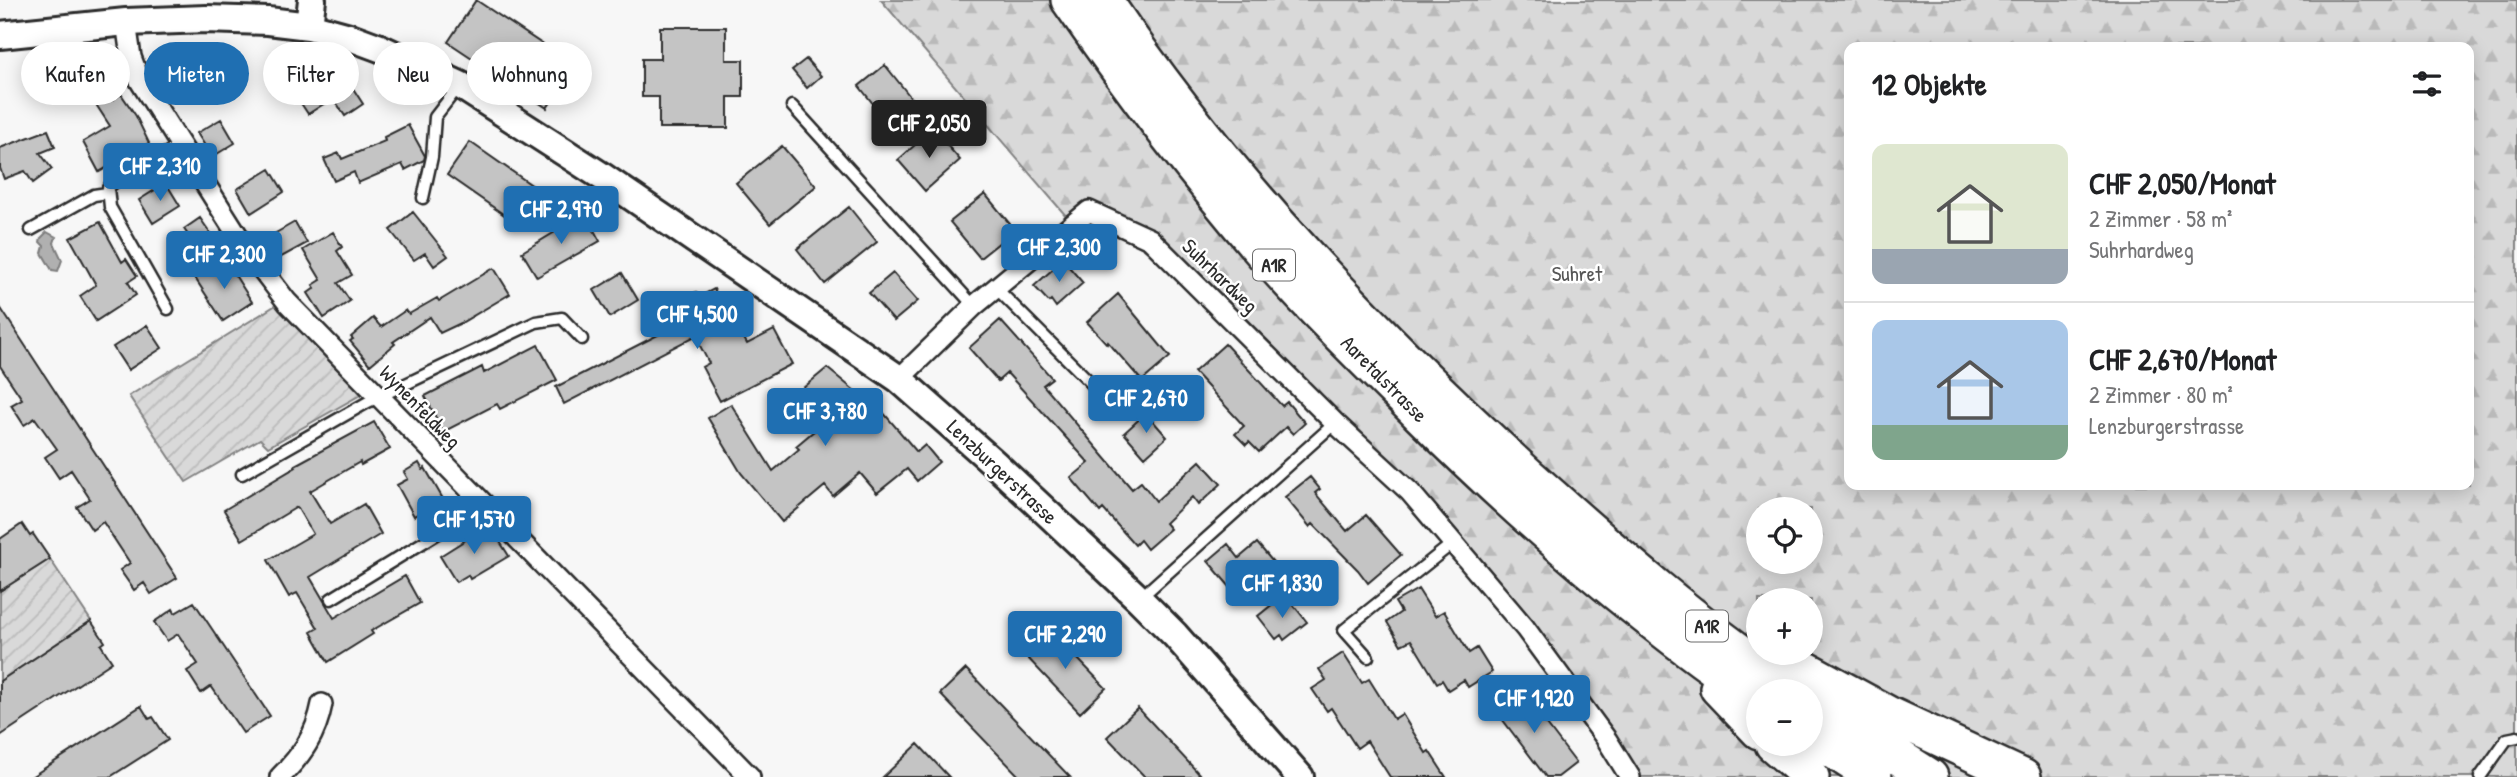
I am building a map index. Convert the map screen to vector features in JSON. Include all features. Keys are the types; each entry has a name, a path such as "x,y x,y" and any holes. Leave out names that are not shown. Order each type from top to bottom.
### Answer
{"highway":[{"name":"Aaretalstrasse","path":"1069,0 1184,157 1266,256 1321,317 1511,503 1674,638 1746,691"},
{"name":"Aaretalstrasse","path":"1104,0 1158,76 1219,154 1334,287 1457,410 1620,558 1779,679"},
{"path":"1620,558 1746,634"},
{"path":"1674,638 1746,717"},
{"path":"1798,665 1888,715 2023,777"},
{"path":"1823,709 1930,777"},
{"path":"1823,744 1874,777"},
{"path":"1787,756 1811,777"}],"main road":[{"path":"309,26 312,0"},
{"name":"Lenzburgerstrasse","path":"0,34 126,22 233,19 309,26 380,48 460,85 603,177 899,379 994,463 1139,599 1184,645 1300,777"}],"street":[{"name":"Wynenfeldweg","path":"126,22 136,71 245,247 287,302 750,777"},
{"name":"Suhrhardweg","path":"899,379 974,306 1089,211 1150,239 1335,423 1410,492 1525,628 1607,740 1630,777"},
{"path":"280,777 311,741 319,722 322,704"}],"lane":[{"path":"423,198 432,157 435,117 460,85"},
{"path":"792,106 974,306"},
{"path":"168,309 110,208 107,193 108,188 117,180 181,145"},
{"path":"32,230 94,195 107,193"},
{"path":"997,289 1112,404"},
{"path":"242,474 379,397 536,321 562,318 582,340"},
{"path":"1139,599 1335,423"},
{"path":"331,599 484,505"},
{"path":"1368,657 1344,630 1453,543"},
{"path":"2480,777 2507,739 2517,737"}],"green space":[{"name":"Suhret","path":"881,0 2517,0 2517,777 1630,777 1410,492 1203,290 1089,211 1073,224"},
{"path":"276,305 362,394 268,447 260,439 186,482 129,396"},
{"path":"50,559 91,621 0,681 0,591"}],"shaded area":[{"path":"47,232 56,237 54,243 62,260 58,271 52,270 42,253 44,246 40,242"}],"building":[{"path":"476,0 539,42 467,42 467,55 453,45 453,42 448,42"},
{"path":"660,27 726,27 726,60 743,60 743,97 728,97 728,128 659,128 659,97 642,97 642,59 660,59"},
{"path":"806,59 821,76 807,88 792,70"},
{"path":"885,65 912,99 886,120 859,86"},
{"path":"359,98 363,104 345,116 338,105 359,105"},
{"path":"96,105 128,105 149,143 99,172 83,142 110,126"},
{"path":"302,105 322,105 308,114"},
{"path":"221,119 235,143 212,157 197,133"},
{"path":"408,125 425,156 424,160 405,170 402,164 358,183 354,172 334,181 324,159 339,153 342,159 385,141 384,137"},
{"path":"933,129 960,160 925,191 898,160"},
{"path":"48,130 55,147 40,153 52,169 33,183 25,171 4,179 0,168 0,148"},
{"path":"470,142 546,195 523,228 447,175"},
{"path":"782,146 816,186 770,224 736,183"},
{"path":"270,169 284,192 251,213 237,189"},
{"path":"166,183 180,206 153,223 139,200"},
{"path":"985,194 1015,230 980,258 950,222"},
{"path":"849,207 877,242 825,284 797,249"},
{"path":"413,212 448,256 434,266 425,253 414,260 390,230"},
{"path":"585,214 600,241 537,277 522,252"},
{"path":"200,218 213,237 196,247 184,229"},
{"path":"100,222 122,262 126,259 137,276 128,282 136,295 96,321 80,296 96,285 70,238"},
{"path":"295,222 307,243 276,260 267,244 267,238"},
{"path":"333,232 342,247 337,251 352,275 338,283 350,301 324,318 308,293 315,288 313,285 321,280 303,250"},
{"path":"1063,260 1083,283 1056,307 1034,286"},
{"path":"226,261 252,302 223,321 195,278"},
{"path":"494,268 510,294 461,323 440,333 430,317 393,342 395,344 370,365 350,341 353,339 351,337 373,318 381,327 406,310 409,314 437,298 439,301"},
{"path":"622,273 638,300 610,317 594,290"},
{"path":"893,273 918,301 894,321 869,293"},
{"path":"714,289 719,298 723,297 747,344 774,330 792,364 720,401 702,367 709,363 695,336 564,404 556,387 687,320 680,307 680,300 696,292 699,297"},
{"path":"1118,294 1170,357 1142,381 1087,322"},
{"path":"0,307 177,578 151,594 144,583 134,590 120,570 130,563 103,522 92,530 77,507 90,499 71,470 59,478 45,457 57,449 35,418 24,425 11,405 22,399 0,366"},
{"path":"1000,320 1052,378 1043,385 1132,489 1141,482 1156,501 1200,461 1221,484 1198,505 1192,497 1165,523 1170,529 1147,549 1140,540 1135,545 1103,509 1100,512 1071,478 1089,463 1007,373 998,381 969,348"},
{"path":"147,325 162,348 128,370 113,347"},
{"path":"1225,344 1282,406 1287,402 1305,423 1293,434 1286,427 1259,452 1249,442 1246,445 1235,434 1244,426 1194,372"},
{"path":"538,345 557,380 500,409 497,404 443,432 425,396 482,367 484,373"},
{"path":"827,368 866,400 870,397 917,452 925,445 939,462 917,481 907,469 877,493 860,473 833,496 825,486 782,522 741,473 708,418 731,404 773,471 799,449 796,446 815,430 790,399"},
{"path":"1146,413 1167,437 1145,457 1124,433"},
{"path":"374,422 390,449 361,465 360,462 310,491 330,524 364,504 381,534 310,577 334,618 405,576 420,603 371,631 373,634 328,662 311,632 318,628 297,593 289,597 268,560 313,534 297,507 242,540 224,510 296,467 295,465"},
{"path":"419,463 423,470 425,468 443,499 414,516 397,485 408,479 404,472"},
{"path":"1310,477 1320,489 1315,493 1347,531 1366,515 1401,555 1368,583 1313,524 1310,527 1285,497"},
{"path":"22,524 30,536 33,534 50,559 0,591 0,539"},
{"path":"483,529 488,538 495,534 509,556 470,579 468,575 456,582 440,556"},
{"path":"1257,543 1273,562 1249,582 1243,575 1230,587 1208,561 1228,544 1239,558"},
{"path":"1418,589 1435,616 1444,611 1469,653 1477,648 1492,672 1468,687 1464,680 1448,690 1442,680 1437,683 1411,640 1401,645 1387,622 1401,612 1395,602"},
{"path":"1279,599 1285,607 1291,602 1307,622 1284,640 1281,635 1276,639 1258,616"},
{"path":"194,602 270,716 243,733 211,686 201,693 187,671 198,664 178,634 167,641 154,622 173,609 175,613"},
{"path":"91,621 105,642 101,645 112,662 0,736 0,681"},
{"path":"1049,629 1106,688 1080,713 1024,654"},
{"path":"1343,653 1362,683 1369,679 1394,719 1402,714 1426,753 1429,751 1446,777 1390,777 1367,741 1357,748 1331,708 1327,711 1312,689 1326,680 1319,669"},
{"path":"966,669 1070,777 1020,777 940,694"},
{"path":"1519,688 1576,763 1558,777 1546,777 1493,707"},
{"path":"141,706 149,719 153,717 168,740 110,777 31,777"},
{"path":"1138,708 1202,777 1145,777 1107,737"},
{"path":"918,744 949,777 883,777"}]}
